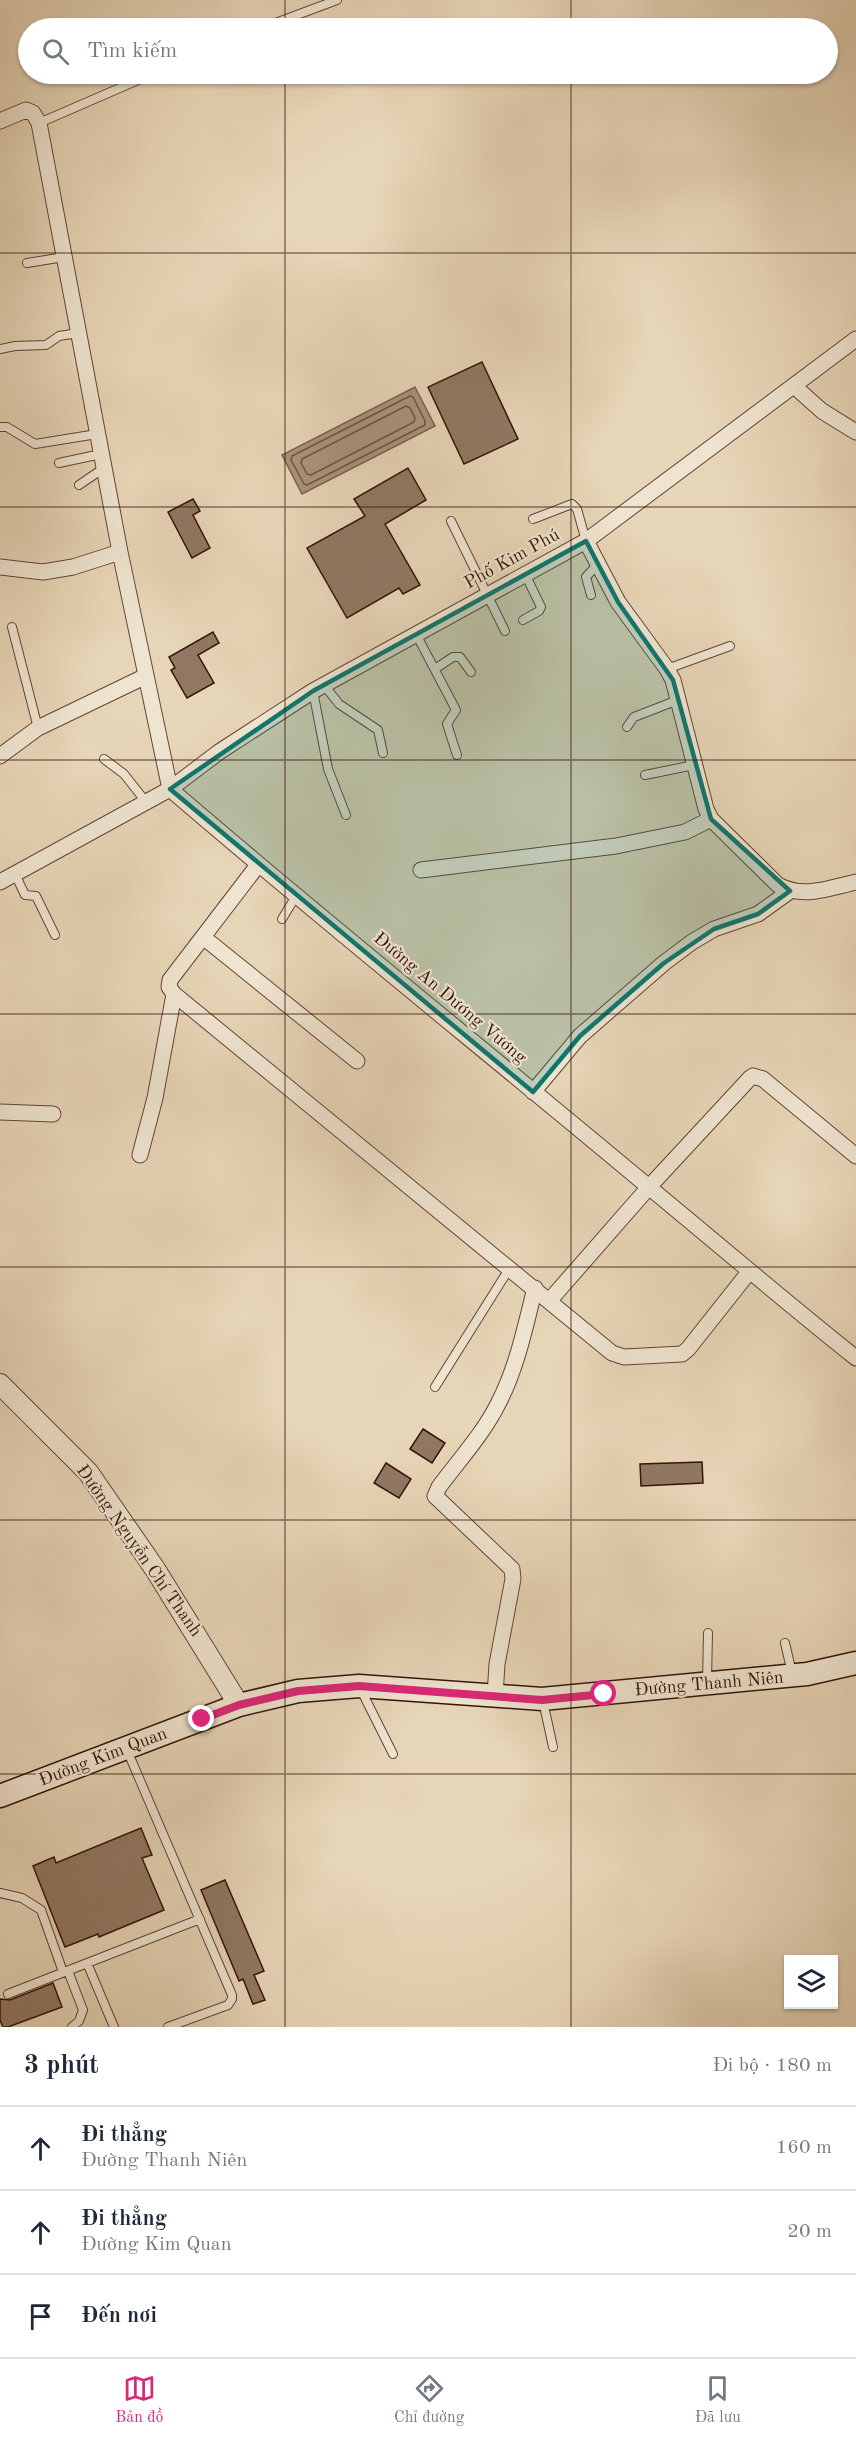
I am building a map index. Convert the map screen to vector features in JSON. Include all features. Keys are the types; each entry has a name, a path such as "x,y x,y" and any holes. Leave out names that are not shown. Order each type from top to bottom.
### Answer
{"main road":[{"name":"Đường Thanh Niên","path":"239,1705 298,1691 359,1686 542,1700 793,1676 856,1663"},
{"name":"Đường Kim Quan","path":"0,1796 239,1705"}],"street":[{"path":"0,121 26,110 33,113 39,123 120,552 170,789 0,882"},
{"name":"Phố Kim Phú","path":"170,789 219,752 319,688 586,541 856,339"},
{"path":"794,386 822,411 856,432"},
{"path":"586,541 618,602 667,669 678,700 706,809 711,819 778,885 790,891 804,893 856,882"},
{"path":"0,567 44,572 87,564 120,552"},
{"path":"0,756 38,728 146,676"},
{"name":"Đường An Dương Vương","path":"170,789 258,865 856,1358"},
{"path":"421,870 616,846 685,832 711,819"},
{"path":"258,865 170,980 169,987 174,994 612,1353 624,1356 674,1356 688,1349 749,1272"},
{"path":"533,1092 580,1036 664,963 714,929 758,914 790,891"},
{"path":"203,938 357,1061"},
{"path":"140,1155 155,1098 174,994"},
{"path":"550,1300 649,1187 753,1076 763,1079 856,1156"},
{"path":"0,1112 53,1114"},
{"path":"495,1696 497,1664 513,1579 512,1569 435,1496 439,1487 482,1431 499,1403 519,1351 535,1288"},
{"name":"Đường Nguyễn Chí Thanh","path":"0,1384 88,1472 155,1569 239,1705"}],"lane":[{"path":"289,18 337,0"},
{"path":"39,123 129,84"},
{"path":"27,263 64,258"},
{"path":"0,349 46,345 59,336 78,333"},
{"path":"0,427 7,427 35,444 98,434"},
{"path":"59,463 103,461"},
{"path":"79,485 103,461"},
{"path":"533,519 572,504 577,509 586,541"},
{"path":"451,521 505,631"},
{"path":"591,595 586,577 598,564"},
{"path":"522,620 539,611 541,607 526,576"},
{"path":"12,627 38,728"},
{"path":"416,634 456,710 447,724 458,755"},
{"path":"667,669 730,646"},
{"path":"435,669 453,657 460,657 471,672"},
{"path":"319,688 378,730 383,753"},
{"path":"319,688 327,769 346,815"},
{"path":"627,727 634,717 678,700"},
{"path":"104,759 124,774 146,802"},
{"path":"645,775 694,765"},
{"path":"15,874 25,895 36,896 55,935"},
{"path":"282,919 296,896"},
{"path":"435,1387 510,1268"},
{"path":"706,1684 708,1634"},
{"path":"785,1643 793,1676"},
{"path":"359,1686 393,1754"},
{"path":"542,1700 553,1747"},
{"path":"126,1749 200,1919 232,2000 228,2005 168,2027"},
{"path":"0,1893 22,1898 40,1910 83,2010 79,2021 72,2027"},
{"path":"8,1994 200,1919"},
{"path":"87,1963 114,2027"}],"highlighted area":[{"path":"586,541 618,602 673,680 711,819 790,891 758,914 714,929 664,963 580,1036 533,1092 170,789 313,691"}],"water":[{"path":"415,387 435,426 302,494 282,455"}],"building":[{"path":"482,362 518,439 464,464 428,387"},
{"path":"408,468 426,500 385,524 420,585 403,594 399,588 347,618 307,548 365,516 354,499"},
{"path":"193,499 200,511 193,515 210,548 192,558 168,512"},
{"path":"213,632 219,643 198,655 214,683 187,698 171,670 175,668 169,657"},
{"path":"423,1429 445,1443 432,1463 410,1449"},
{"path":"702,1462 703,1483 641,1486 640,1464"},
{"path":"386,1463 411,1479 399,1498 374,1483"},
{"path":"141,1828 152,1855 142,1858 164,1910 99,1937 98,1934 65,1947 33,1866 54,1857 56,1863"},
{"path":"225,1880 264,1971 254,1975 265,2000 253,2004 243,1979 239,1981 201,1890"},
{"path":"53,1983 62,2007 3,2027 0,2020 0,1999 10,2000"}],"route":[{"path":"202,1719 239,1705 298,1691 359,1686 542,1700 604,1694"}]}
